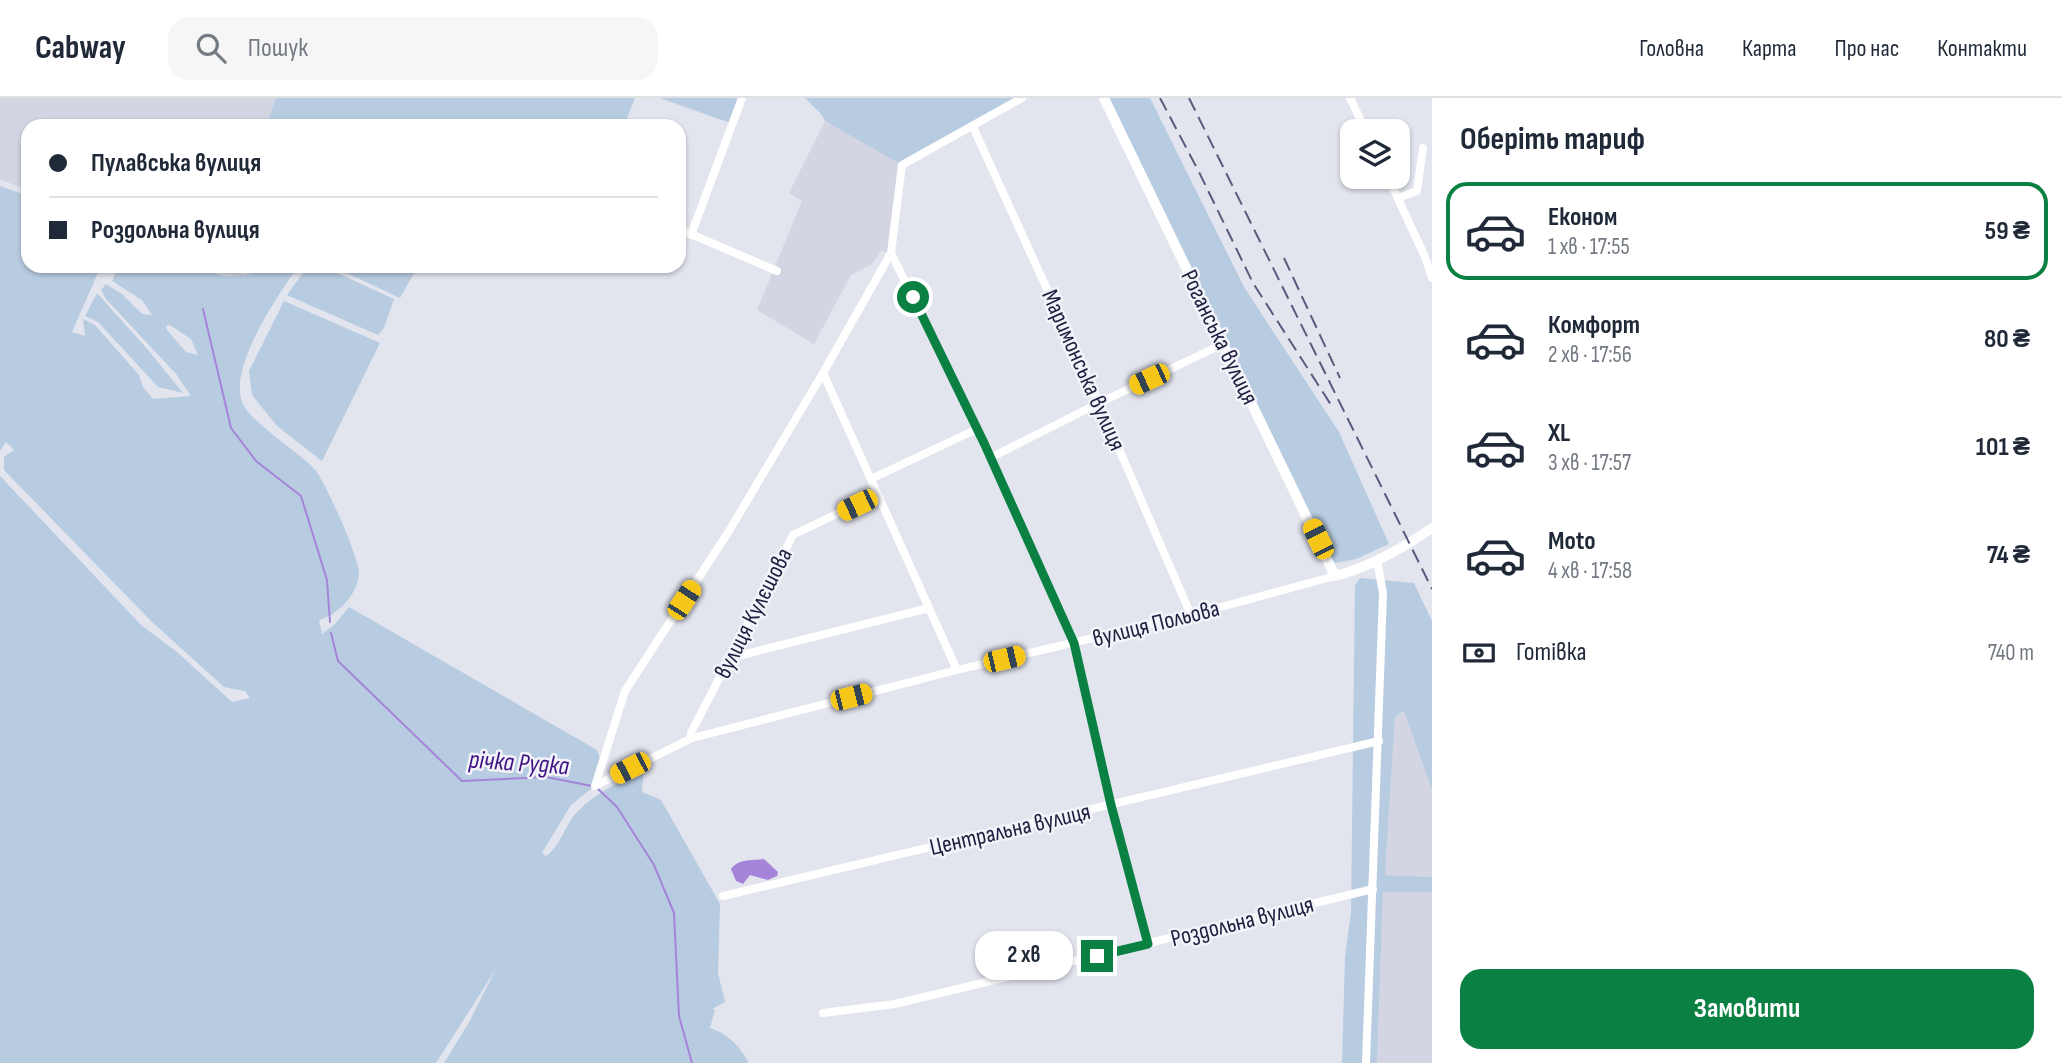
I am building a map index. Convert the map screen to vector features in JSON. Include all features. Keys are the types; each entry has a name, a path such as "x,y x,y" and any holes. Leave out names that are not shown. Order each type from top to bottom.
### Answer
{"street":[{"path":"691,235 742,98"},
{"path":"957,670 823,373 891,253 902,164 1022,98"},
{"name":"Роганська вулиця","path":"1104,98 1335,576"},
{"path":"1350,98 1360,119"},
{"name":"Маримонська вулиця","path":"973,127 1099,403 1191,615"},
{"path":"1398,198 1417,191 1423,148"},
{"path":"1394,189 1432,278"},
{"path":"686,232 777,271"},
{"path":"891,253 977,429 1074,643 1111,805 1148,944"},
{"path":"990,458 1223,344"},
{"name":"вулиця Польова","path":"823,373 729,531 625,691 595,786 692,738 957,670 1191,615 1335,576"},
{"path":"871,479 977,429"},
{"name":"вулиця Кулєшова","path":"692,738 691,733 793,535 878,495"},
{"path":"1335,576 1355,571 1432,528"},
{"path":"1366,1063 1383,593 1377,560"},
{"path":"730,658 929,607"},
{"name":"Центральна вулиця","path":"723,896 1379,741"},
{"name":"Роздольна вулиця","path":"823,1013 895,1004 1373,889"}],"shaded area":[{"path":"0,98 276,98 268,119 21,119 21,188 0,179"},
{"path":"276,98 635,98 627,119 268,119"},
{"path":"660,98 742,98 733,124"},
{"path":"805,98 1022,98 902,165 825,121"},
{"path":"1104,98 1150,98 1244,287 1339,432 1389,544 1356,559 1330,564"},
{"path":"825,121 902,165 891,253 881,251 872,264 851,275 814,344 757,310 802,201 789,193"},
{"path":"0,186 21,194 21,273 98,273 72,332 85,336 83,319 95,325 139,375 143,387 153,399 191,396 176,374 106,299 101,290 106,284 122,294 142,314 152,315 142,300 112,281 116,273 216,273 238,276 254,273 293,273 258,331 242,369 240,387 246,410 316,471 354,553 359,574 355,589 339,609 319,620 322,634 334,625 349,607 597,750 602,765 595,786 571,805 542,853 546,856 556,847 574,816 585,805 644,769 642,792 661,800 720,904 718,973 725,1002 712,1009 715,1009 710,1028 733,1042 749,1063 444,1063 468,1024 496,969 436,1063 0,1063 0,476 141,625 177,652 232,702 250,698 245,691 224,687 152,622 4,470 4,457 14,450 6,442 0,451","holes":["170,325 191,339 198,355 186,352 166,326"]},
{"path":"216,273 244,273 241,277"},
{"path":"303,273 337,273 394,299 384,328 378,335 287,295"},
{"path":"347,273 414,273 400,298"},
{"path":"97,293 183,393 158,387 98,322 85,316"},
{"path":"284,301 380,343 322,461 277,426 252,395 249,371"},
{"path":"1360,578 1414,583 1432,621 1432,790 1404,711 1395,717 1385,875 1432,877 1432,892 1383,892 1377,1063 1342,1063 1345,957 1351,912 1355,585"},
{"path":"1405,711 1432,790 1432,877 1385,875 1395,717"},
{"path":"764,859 778,872 777,876 768,880 750,875 743,884 736,881 731,869 734,865"},
{"path":"1383,892 1432,892 1432,1063 1377,1063"}],"waterway":[{"name":"річка Рудка","path":"203,309 231,428 256,461 301,496 327,580 330,622"},
{"name":"річка Рудка","path":"331,633 338,661 462,781 546,777 592,786"},
{"name":"річка Рудка","path":"597,788 617,807 654,865 674,913 679,1016 692,1063"}],"railway":[{"path":"1160,98 1253,283 1333,408"},
{"path":"1189,98 1432,589"},
{"path":"1284,258 1340,378"}],"route":[{"path":"913,297 984,443 1074,643 1111,805 1148,944 1097,956"}]}
